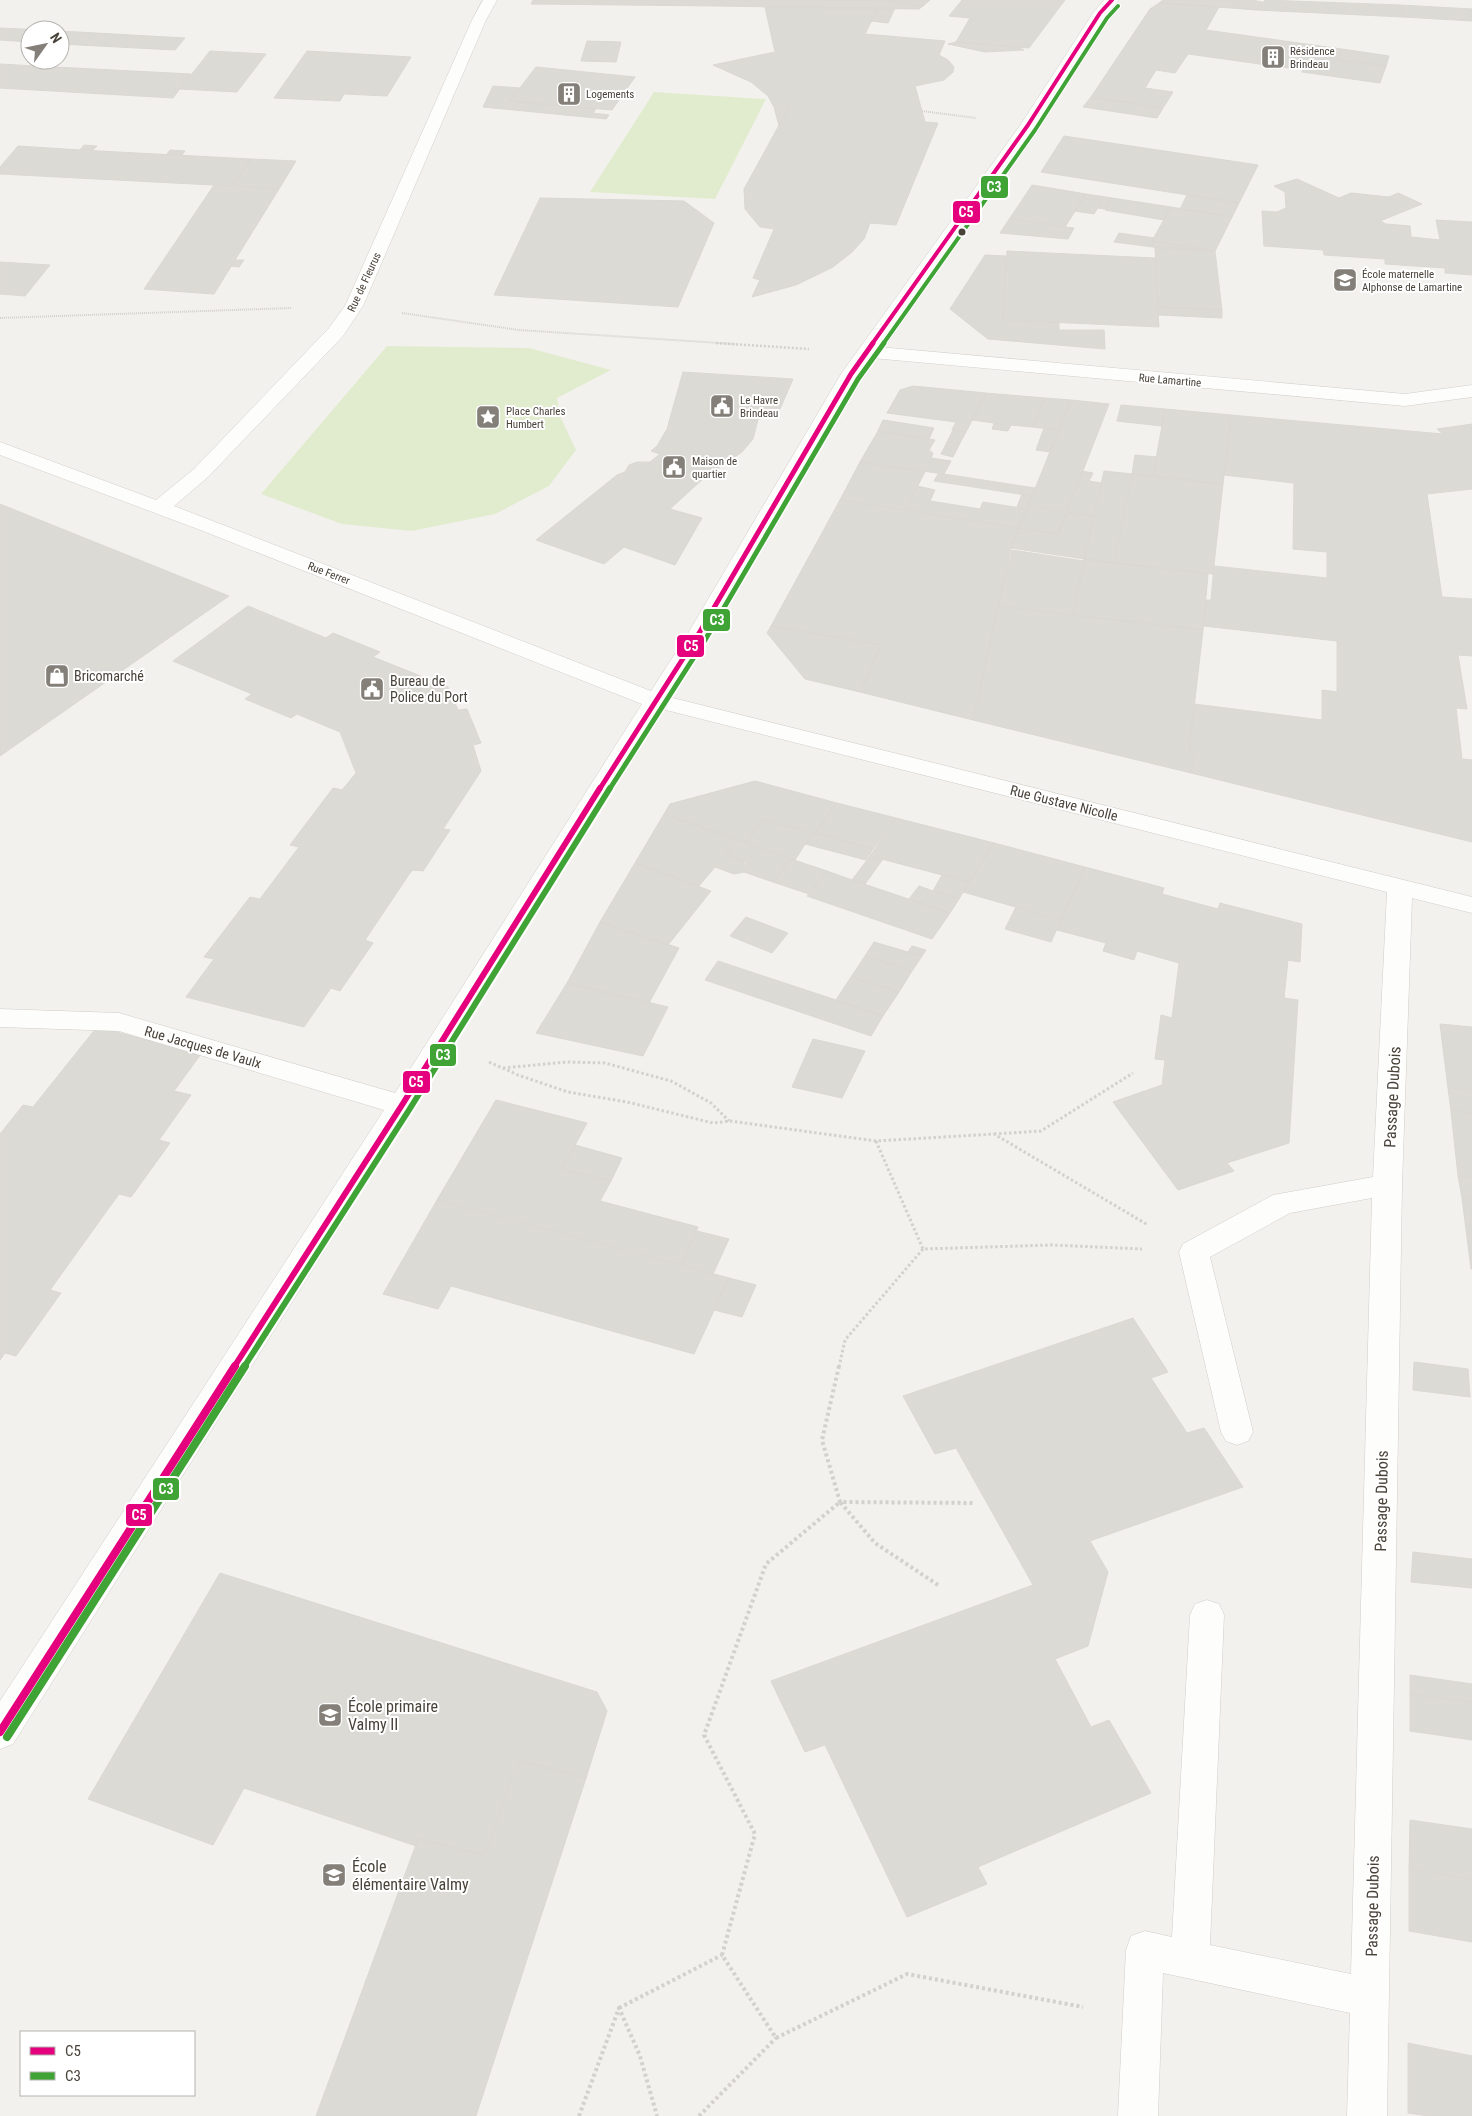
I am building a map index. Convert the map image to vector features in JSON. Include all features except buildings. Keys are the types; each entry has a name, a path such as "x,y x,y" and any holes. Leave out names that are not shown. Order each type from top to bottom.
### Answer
{"street":[{"name":"Rue de Fleurus","path":"158,508 201,473 336,332 354,306 479,20 490,0"},
{"path":"0,1732 443,1041 698,635 851,374 1028,125 1100,13 1112,0"},
{"name":"Rue Lamartine","path":"867,352 1405,400 1472,391"},
{"name":"Rue Ferrer","path":"0,448 228,534 656,702"},
{"name":"Rue Gustave Nicolle","path":"656,702 1472,905"},
{"name":"Passage Dubois","path":"1367,2116 1387,1185 1400,887"},
{"name":"Rue Jacques de Vaulx","path":"0,1018 119,1022 402,1105"},
{"path":"1237,1432 1194,1252 1283,1203 1387,1185"},
{"path":"1190,1959 1207,1615"},
{"path":"1138,2116 1145,1950 1370,1998"}],"path":[{"path":"0,318 354,306 519,330 867,352"},
{"path":"443,1041 503,1068 568,1092 627,1102 713,1124 730,1121 876,1141 1041,1131 1133,1073"},
{"path":"503,1068 567,1062 605,1063 671,1081 711,1103 730,1121"},
{"path":"994,1134 1194,1252"},
{"path":"876,1141 923,1249"},
{"path":"938,1585 875,1542 840,1502 822,1440 845,1340 923,1249 1052,1245 1194,1252"},
{"path":"579,2116 619,2008 722,1955 755,1834 704,1735 766,1564 840,1502 974,1503"},
{"path":"722,1955 776,2038"},
{"path":"699,2116 776,2038 907,1974 1142,2018"},
{"path":"619,2008 640,2056 657,2116"}],"green space":[{"path":"654,92 766,99 715,199 590,192"},
{"path":"387,346 529,348 611,370 557,398 560,416 576,450 549,486 495,514 412,531 342,524 261,494"}],"transit line":[{"name":"C5","path":"0,1732 402,1105 603,783 698,635 851,374 1028,125 1100,13 1112,0"},
{"name":"C3","path":"7,1737 409,1110 610,788 705,640 858,379 1035,130 1107,18 1118,6"}],"place":[{"name":"Résidence Brindeau","path":"1273,57"},
{"name":"Logements","path":"569,94"},
{"name":"École maternelle Alphonse de Lamartine","path":"1345,280"},
{"name":"Le Havre Brindeau","path":"722,406"},
{"name":"Place Charles Humbert","path":"488,417"},
{"name":"Maison de quartier","path":"674,467"},
{"name":"Bricomarché","path":"57,676"},
{"name":"Bureau de Police du Port","path":"372,689"},
{"name":"École primaire Valmy II","path":"330,1715"},
{"name":"École élémentaire Valmy","path":"334,1875"}]}
